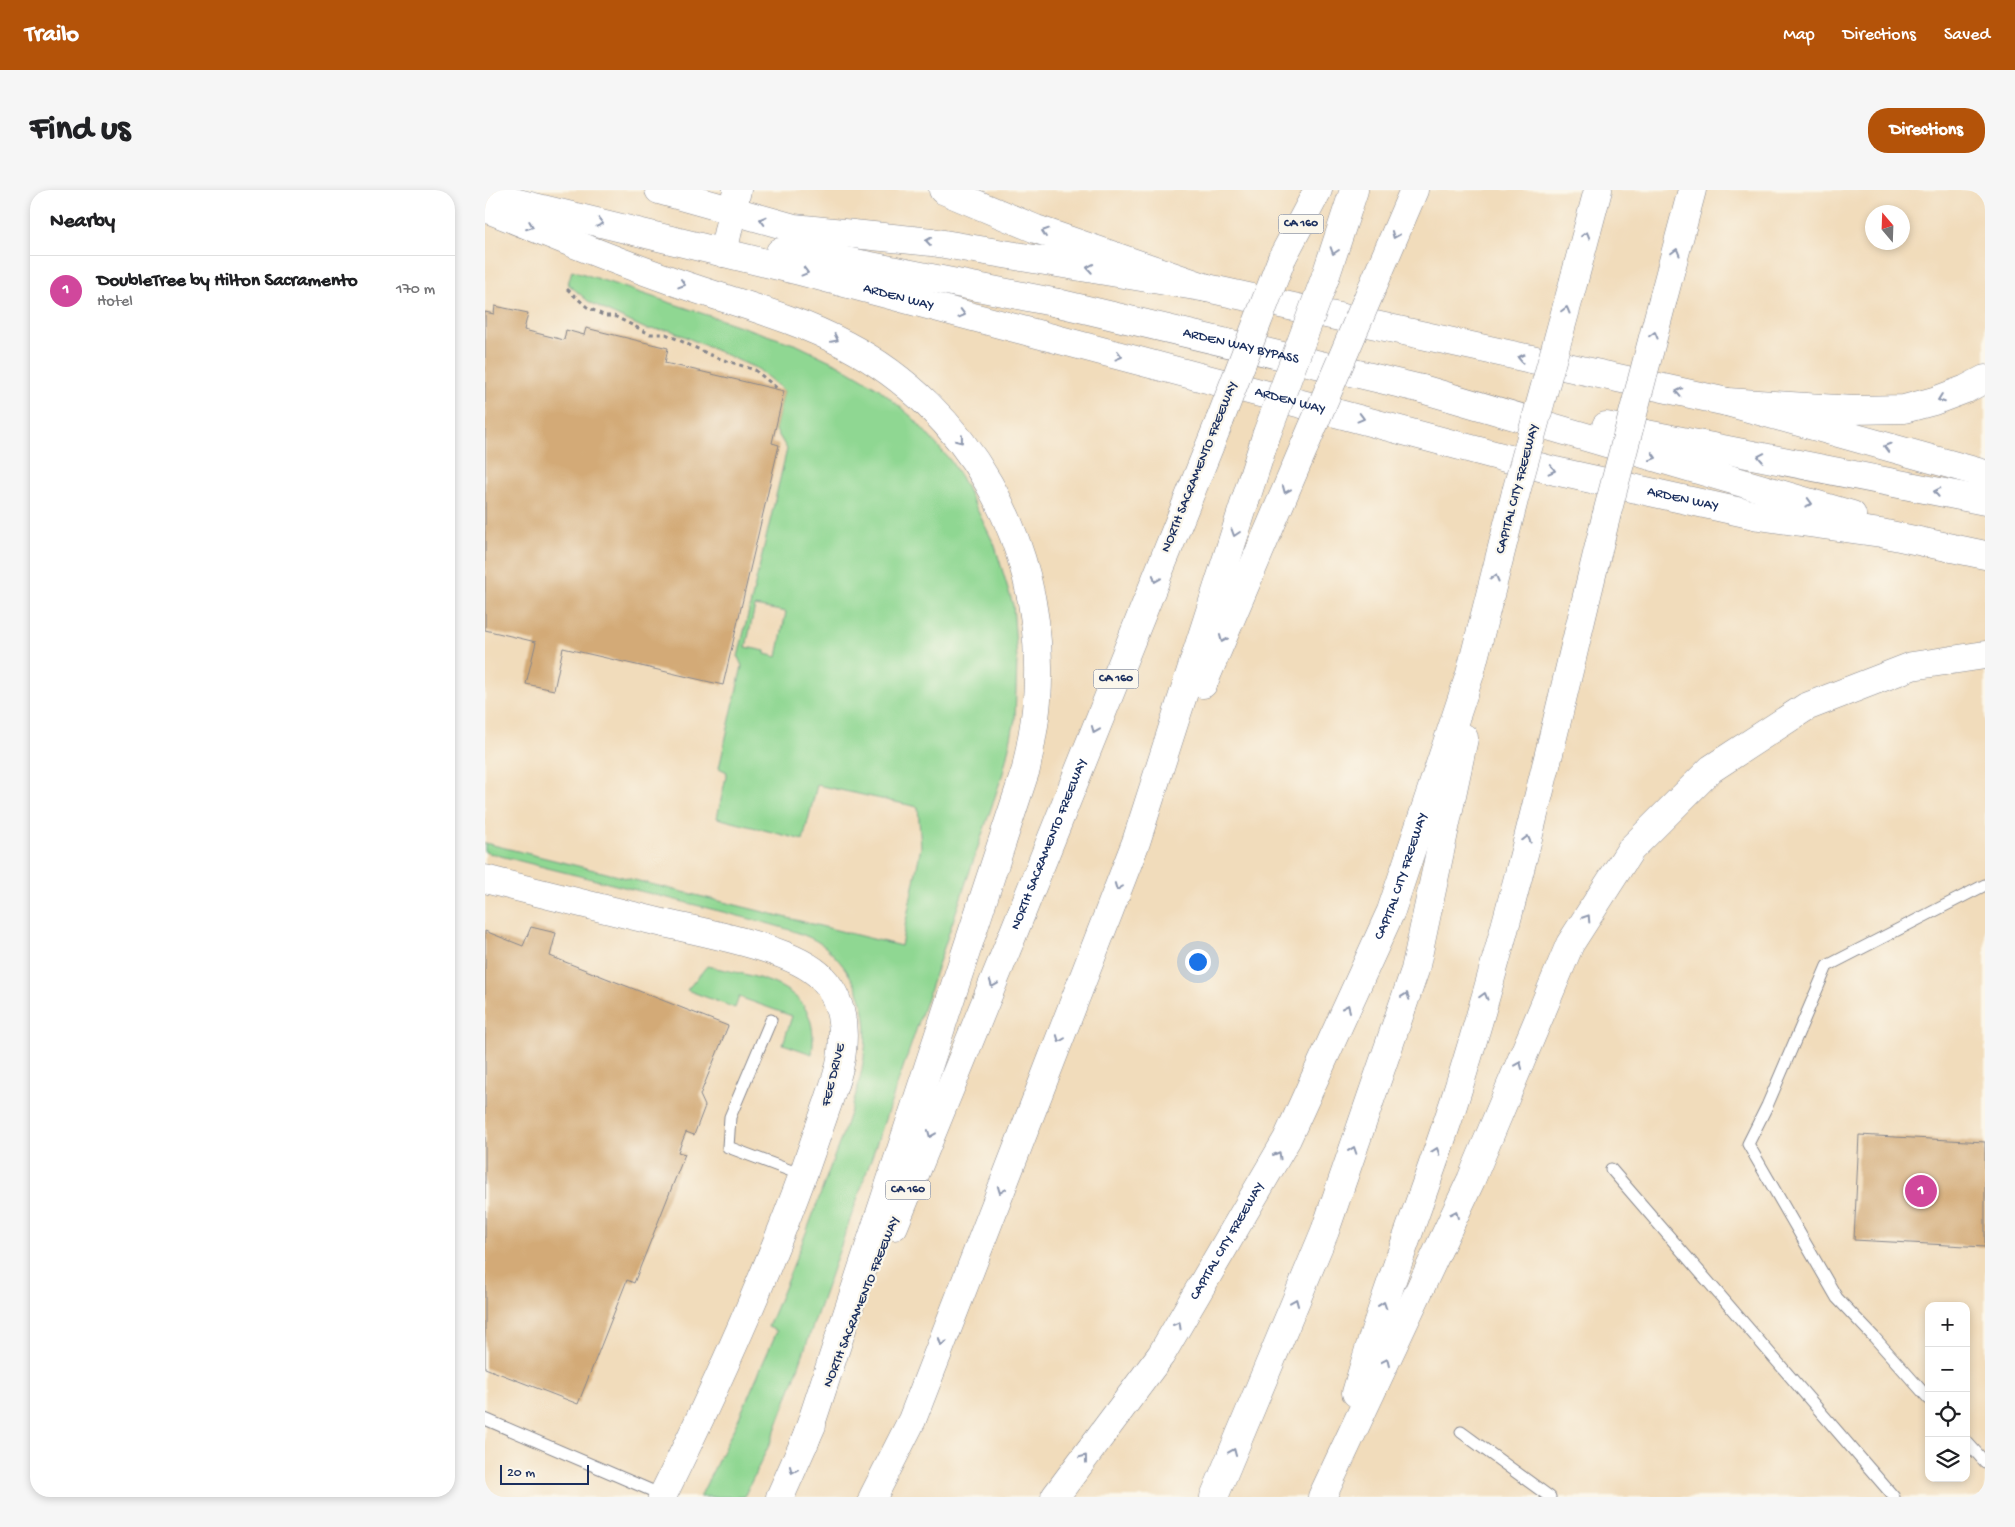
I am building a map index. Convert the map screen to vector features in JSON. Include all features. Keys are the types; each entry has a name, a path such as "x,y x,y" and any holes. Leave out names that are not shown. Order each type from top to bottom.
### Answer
{"main road":[{"path":"659,190 735,201 794,228 989,279 1058,303"},
{"path":"943,190 1036,229 1207,288"},
{"path":"1282,258 1301,190"},
{"name":"NORTH SACRAMENTO FREEWAY","path":"780,1497 805,1442 1011,939 1220,420 1282,258 1318,190"},
{"path":"1136,842 1266,436 1325,278 1354,190"},
{"path":"873,1497 912,1420 1136,842 1414,190"},
{"name":"CAPITAL CITY FREEWAY","path":"1055,1497 1161,1355 1287,1139 1391,911 1470,674 1516,492 1598,190"},
{"path":"1335,1469 1371,1341 1454,1102 1513,895 1606,517 1692,190"},
{"name":"ARDEN WAY","path":"485,195 799,271 1555,471 1759,516 1881,533 1985,555"},
{"path":"735,201 723,253 800,252 1058,303"},
{"path":"485,208 667,279 812,329 847,345 885,368 920,396 947,424 987,479 1014,533 1030,588 1038,647 1039,678 1033,737 1026,770 805,1442"},
{"path":"794,228 932,242 1207,288 1727,402 1985,474"},
{"name":"ARDEN WAY BYPASS","path":"1058,303 1422,390"},
{"path":"1727,402 1853,410 1904,409 1934,401 1966,389 1985,379"},
{"path":"1422,390 1985,555"},
{"path":"1422,390 1985,502"},
{"path":"1214,1497 1325,1231 1415,970 1462,751 1483,625"},
{"path":"1322,1497 1471,1180 1570,944 1631,849 1711,769 1806,707 1912,666 1985,655"},
{"name":"FEE DRIVE","path":"485,880 764,949 808,966 823,978 834,995 841,1012 843,1032 842,1053 836,1078 802,1175 758,1289 692,1436 662,1496"}],"lane":[{"path":"1925,1395 1837,1298 1748,1144 1767,1106 1827,966 1985,885"},
{"path":"771,1020 730,1117 728,1148 802,1175"},
{"path":"1611,1169 1894,1497"},
{"path":"485,1419 662,1496"},
{"path":"1461,1432 1550,1497"},
{"path":"1970,1445 1985,1462"}],"path":[{"path":"567,289 587,307 605,316 614,316 651,334 666,334 715,357 755,370 778,389"}],"green space":[{"path":"572,270 797,345 839,365 878,388 913,418 950,460 961,477 995,546 1013,605 1017,659 1015,720 1003,773 911,1045 795,1377 771,1441 744,1497 700,1497 738,1420 777,1331 768,1327 807,1231 850,1113 857,1091 865,1048 866,1027 861,998 843,966 831,952 815,940 804,935 763,922 485,852 485,843 901,946 921,847 918,807 817,785 803,840 717,818 727,772 719,768 742,666 738,657 787,449 775,429 784,391 758,369 670,330 646,329 588,301 568,284","holes":["755,606 786,612 777,657 765,654 765,651 746,647"]},
{"path":"707,966 766,980 783,988 797,998 807,1012 812,1030 812,1054 783,1044 792,1016 739,997 735,1008 687,990"}],"building":[{"path":"495,306 528,313 524,330 564,340 566,330 584,335 586,328 668,348 665,363 784,391 772,443 779,445 723,685 563,648 554,690 526,684 536,642 485,630 485,312 494,314"},
{"path":"531,927 556,933 550,956 728,1026 700,1095 705,1106 694,1135 686,1132 678,1152 685,1154 634,1283 627,1280 578,1404 485,1368 485,1264 487,1260 485,1259 485,931 523,946"},
{"path":"1859,1135 1985,1142 1985,1247 1854,1240"}],"place":[{"name":"DoubleTree by Hilton Sacramento","path":"1921,1191"}]}
